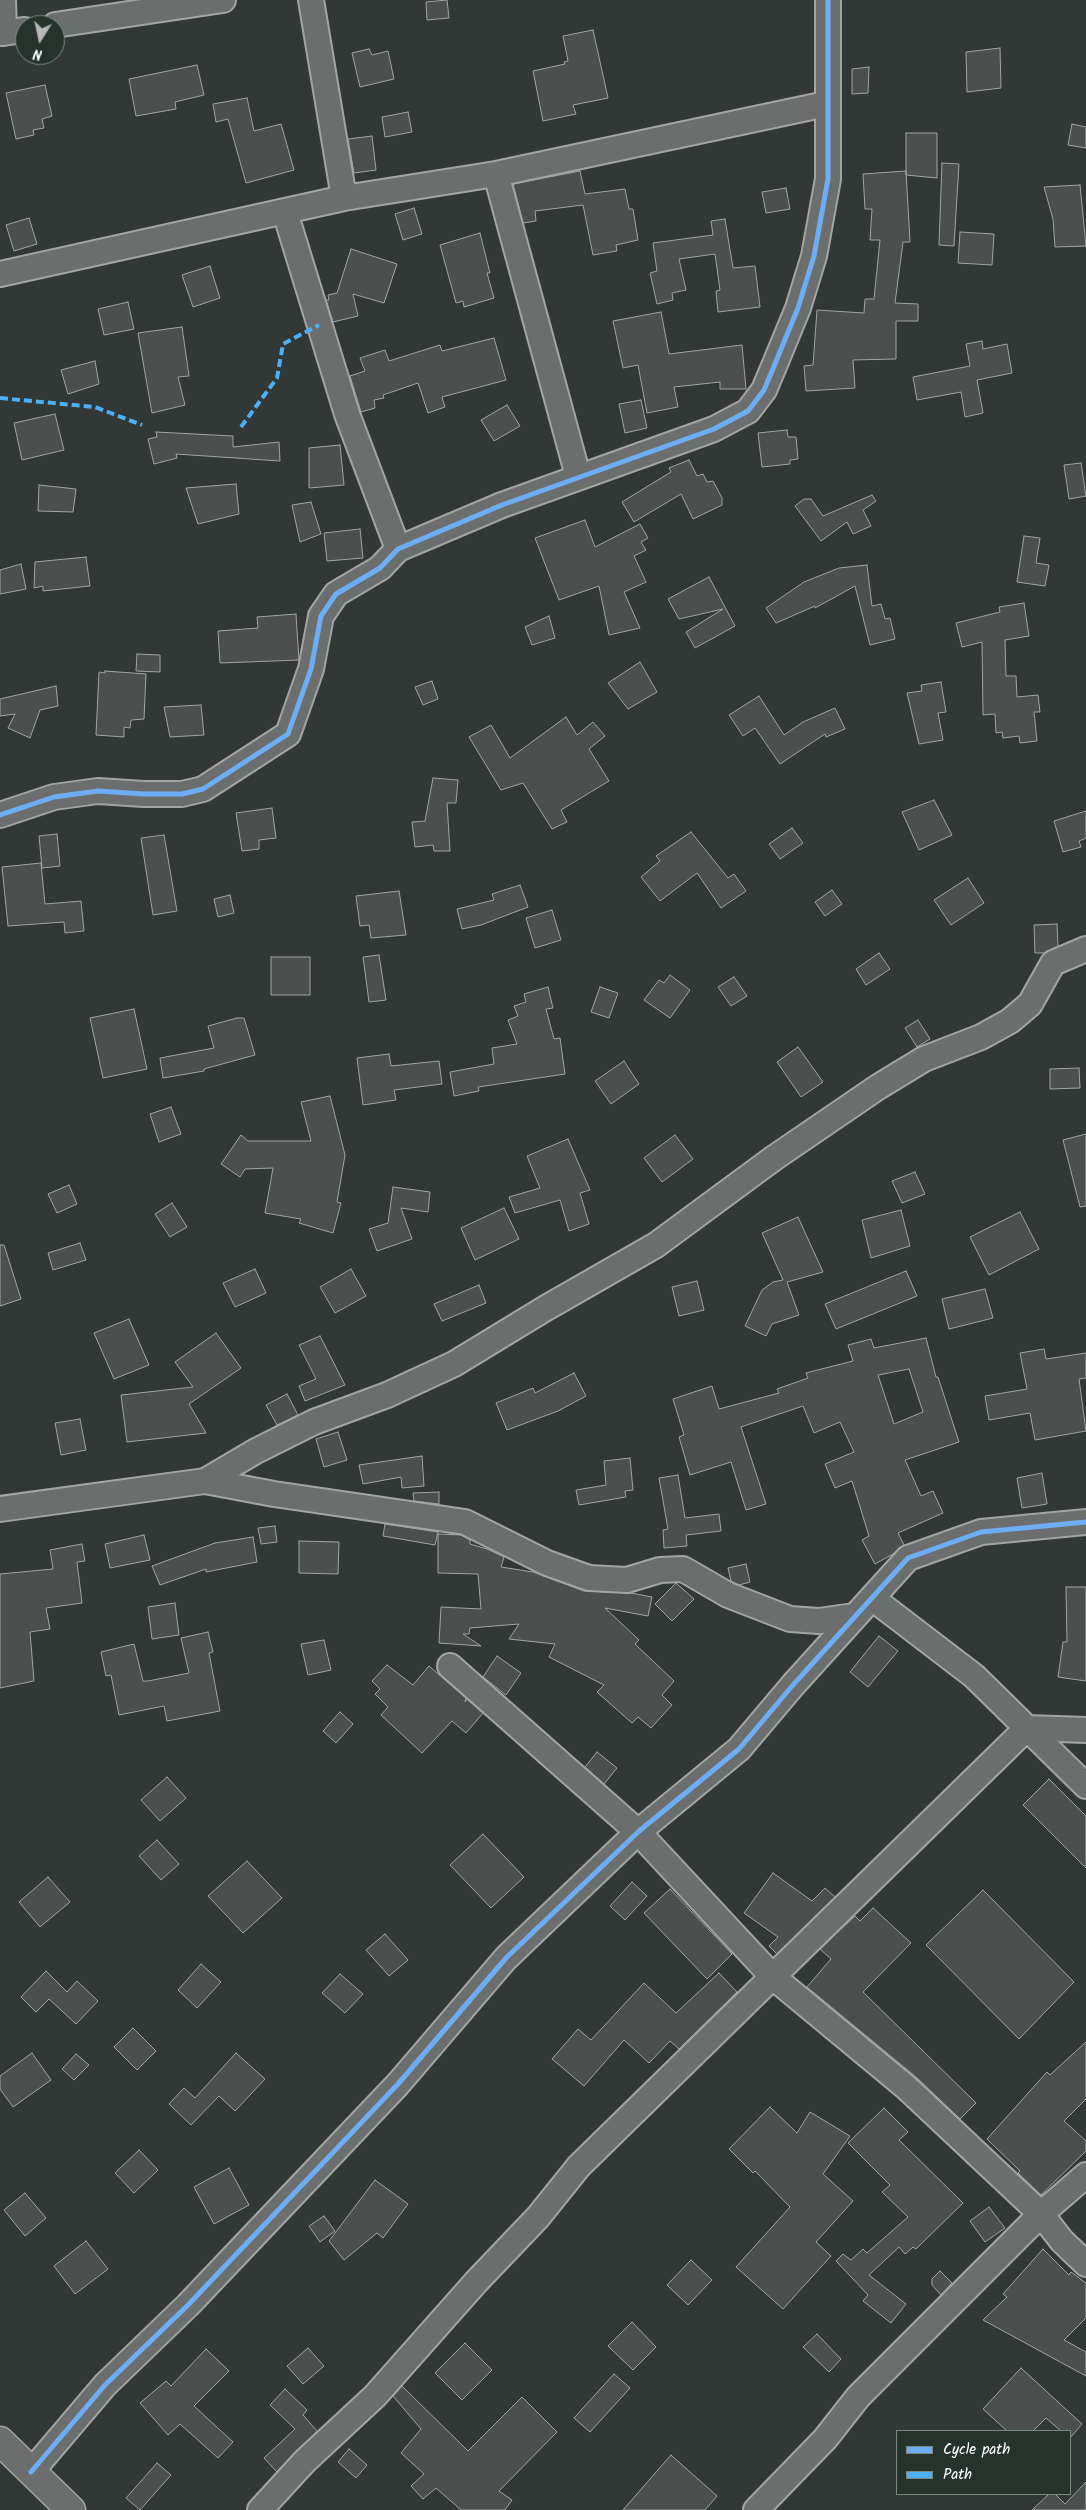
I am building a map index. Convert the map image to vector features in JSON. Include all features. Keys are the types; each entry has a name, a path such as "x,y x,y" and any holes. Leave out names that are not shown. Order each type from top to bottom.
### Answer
{"main road":[{"path":"0,2441 31,2472 61,2507"}],"street":[{"path":"4,0 10,32"},
{"path":"65,24 223,0"},
{"path":"311,0 344,198"},
{"path":"0,815 54,797 98,791 182,794 203,789 288,734 311,669 321,616 336,594 380,568 398,549 493,508 578,476 714,429 748,411 764,390 798,308 814,256 828,178 826,104 828,0"},
{"path":"0,274 344,198 496,174 826,104"},
{"path":"496,174 578,476"},
{"path":"284,212 348,414 398,549"},
{"path":"205,1482 256,1451 314,1422 387,1395 454,1364 546,1308 656,1245 774,1158 878,1087 924,1058 981,1037 1010,1021 1030,1004 1053,963 1086,949"},
{"path":"0,1509 205,1482 465,1522 547,1563 589,1578 627,1580 660,1570 683,1568 728,1595 790,1619 819,1621 854,1616"},
{"path":"31,2472 105,2385 188,2305 398,2084 506,1958 638,1832 739,1749 854,1616 908,1558 947,1542 981,1532 1086,1522"},
{"path":"872,1598 974,1676 1086,1786"},
{"path":"450,1666 638,1832 773,1977 907,2088 1041,2214 1062,2241 1086,2264"},
{"path":"260,2510 305,2461 375,2396 476,2282 538,2217 579,2166 1027,1728 1086,1730"},
{"path":"756,2510 825,2439 858,2397 1041,2214 1086,2174"}],"building":[{"path":"447,0 449,18 427,20 426,2"},
{"path":"593,30 608,98 573,105 576,114 543,121 533,71 565,64 564,62 568,61 563,36"},
{"path":"1000,48 1001,88 967,92 966,52"},
{"path":"369,49 372,55 388,51 394,79 360,87 352,53"},
{"path":"197,65 204,95 175,102 176,109 136,116 129,79"},
{"path":"869,67 868,93 852,94 852,69"},
{"path":"45,85 52,116 42,119 44,128 33,130 34,135 16,139 6,93"},
{"path":"247,98 254,131 281,124 294,170 246,183 228,119 216,122 213,104"},
{"path":"408,112 412,132 385,137 382,117"},
{"path":"1072,124 1086,127 1086,148 1068,145"},
{"path":"906,133 937,133 937,178 906,175"},
{"path":"372,136 376,170 354,173 348,139"},
{"path":"942,163 959,164 954,246 939,245"},
{"path":"580,171 585,194 625,189 629,209 633,209 638,240 616,245 617,251 593,255 583,205 535,211 536,221 523,223 513,184"},
{"path":"906,171 910,242 903,242 895,303 918,304 918,321 896,321 896,359 853,360 855,388 806,391 804,366 813,365 817,310 864,313 865,299 874,299 880,240 870,240 872,209 865,209 863,174"},
{"path":"1080,185 1086,246 1055,247 1053,219 1044,187"},
{"path":"786,188 790,209 766,213 762,192"},
{"path":"414,208 422,234 403,240 395,214"},
{"path":"29,218 37,244 14,251 6,225"},
{"path":"725,219 733,268 755,266 760,307 718,312 716,291 720,290 715,254 679,259 686,290 672,293 673,300 657,304 650,273 657,271 653,243 713,235 711,221"},
{"path":"960,232 994,234 992,265 958,263"},
{"path":"480,233 490,273 487,273 494,298 464,307 463,301 456,303 440,245"},
{"path":"351,249 397,264 384,303 353,294 358,316 333,322 326,300 329,300 328,295 337,293"},
{"path":"210,266 220,298 193,307 182,275"},
{"path":"128,302 134,329 104,335 98,309"},
{"path":"661,312 669,354 742,345 746,389 720,389 720,382 674,387 678,407 647,413 638,365 623,368 613,321"},
{"path":"182,327 189,376 178,377 185,405 152,413 138,333"},
{"path":"494,338 506,380 442,397 445,407 428,413 418,383 383,395 384,398 374,400 375,408 361,412 350,376 365,371 360,358 385,350 389,361 440,345 442,351"},
{"path":"982,341 983,349 1007,344 1012,373 977,380 983,413 965,417 961,392 917,400 913,377 970,366 966,344"},
{"path":"95,361 99,384 68,394 61,370"},
{"path":"641,400 647,428 625,433 619,404"},
{"path":"507,405 520,426 494,441 481,420"},
{"path":"55,414 64,450 22,460 14,423"},
{"path":"787,430 788,437 796,437 798,459 790,460 790,464 762,467 758,433"},
{"path":"156,432 233,436 233,447 279,442 280,461 176,454 177,458 154,464 148,439 157,437"},
{"path":"340,445 344,485 309,488 309,448"},
{"path":"689,460 697,476 703,474 707,482 713,481 722,498 722,505 693,519 681,494 634,522 622,502 671,472 669,468"},
{"path":"1081,463 1086,496 1069,499 1064,465"},
{"path":"236,484 239,514 198,524 186,488"},
{"path":"39,485 76,489 73,512 38,511"},
{"path":"872,495 876,501 863,510 871,526 853,534 847,522 821,541 795,506 804,499 811,499 823,516"},
{"path":"311,502 321,534 300,542 292,505"},
{"path":"585,520 595,547 640,524 648,538 641,542 646,550 634,556 646,582 624,592 640,628 609,635 599,586 559,600 535,538"},
{"path":"360,529 363,558 327,561 324,533"},
{"path":"1024,536 1040,538 1036,563 1049,565 1045,586 1017,582"},
{"path":"86,557 90,586 43,591 43,586 34,588 35,562"},
{"path":"21,564 26,589 0,594 0,570"},
{"path":"867,565 872,606 881,604 885,619 890,618 895,639 870,645 855,586 815,608 815,606 776,623 766,608 804,582 839,568"},
{"path":"709,577 735,626 695,648 686,632 723,609 679,619 668,599"},
{"path":"1024,603 1029,636 1005,640 1006,676 1016,676 1017,697 1038,695 1040,712 1034,712 1037,741 1020,743 1019,736 1003,738 1002,732 996,733 995,714 983,715 982,642 962,647 956,623 1000,612 999,607"},
{"path":"296,614 299,660 220,663 218,631 258,628 257,617"},
{"path":"549,616 555,638 532,645 525,627"},
{"path":"137,654 160,655 160,672 136,671"},
{"path":"640,662 657,692 628,709 608,683"},
{"path":"105,671 146,674 144,719 131,720 130,728 124,727 124,737 96,735 99,672 105,673"},
{"path":"432,681 438,699 423,705 415,687"},
{"path":"941,682 946,712 938,713 943,740 919,744 907,693 922,691 921,685"},
{"path":"56,686 58,706 40,710 30,738 8,728 15,714 0,716 0,699"},
{"path":"759,696 784,735 803,722 835,708 845,729 826,737 825,734 780,764 755,728 743,736 729,715"},
{"path":"201,705 204,735 170,737 164,707"},
{"path":"566,717 577,735 593,722 605,736 589,749 609,781 561,810 567,822 552,829 523,783 501,790 469,737 491,725 510,758"},
{"path":"433,778 458,780 456,803 447,803 450,851 434,851 433,845 415,847 412,822 425,821"},
{"path":"934,800 952,835 919,850 902,812"},
{"path":"272,808 276,838 259,840 259,849 242,851 236,813"},
{"path":"1086,811 1086,838 1079,841 1081,847 1063,852 1054,821"},
{"path":"792,828 803,843 780,859 769,844"},
{"path":"691,832 728,878 734,874 746,891 721,908 697,873 660,901 641,877 660,861 656,856"},
{"path":"57,834 60,866 42,868 39,836"},
{"path":"164,835 177,911 153,915 141,838"},
{"path":"41,863 45,904 81,901 84,931 65,933 64,922 8,926 2,867"},
{"path":"968,878 984,903 951,925 934,900"},
{"path":"520,885 528,907 481,925 462,929 457,909 494,900 492,894"},
{"path":"832,890 842,904 825,916 815,902"},
{"path":"399,891 406,935 371,938 369,925 360,926 356,896"},
{"path":"230,895 234,913 218,917 214,899"},
{"path":"552,910 561,940 535,948 526,918"},
{"path":"1057,924 1058,946 1045,953 1035,953 1034,925"},
{"path":"879,953 890,969 866,985 856,969"},
{"path":"379,955 386,1000 369,1002 363,957"},
{"path":"271,957 310,957 310,995 271,995"},
{"path":"670,975 690,990 670,1018 644,1000 659,980 664,983"},
{"path":"734,977 747,996 731,1006 718,987"},
{"path":"548,987 553,1008 546,1009 554,1039 560,1038 565,1074 478,1087 479,1091 454,1096 450,1072 494,1064 492,1048 517,1044 508,1020 518,1016 514,1006 526,1002 524,994"},
{"path":"600,987 618,993 609,1018 591,1012"},
{"path":"134,1009 147,1069 103,1078 90,1018"},
{"path":"237,1018 244,1018 255,1055 204,1069 204,1071 163,1078 160,1058 214,1048 208,1026"},
{"path":"918,1020 930,1039 917,1047 905,1028"},
{"path":"798,1047 823,1082 801,1097 777,1062"},
{"path":"389,1054 391,1066 439,1061 442,1084 394,1090 396,1100 363,1105 357,1058"},
{"path":"624,1061 639,1084 611,1104 595,1081"},
{"path":"1079,1068 1080,1088 1050,1089 1050,1069"},
{"path":"330,1096 345,1155 337,1202 341,1203 333,1233 299,1223 301,1219 265,1213 273,1168 245,1169 240,1177 221,1164 241,1135 248,1141 311,1141 301,1102"},
{"path":"171,1107 181,1134 159,1142 150,1114"},
{"path":"1086,1134 1086,1206 1080,1207 1063,1140"},
{"path":"675,1135 693,1159 662,1182 644,1158"},
{"path":"568,1139 590,1190 580,1193 589,1224 569,1231 560,1200 515,1213 509,1197 540,1188 527,1156"},
{"path":"915,1172 925,1194 902,1203 892,1181"},
{"path":"69,1185 77,1204 57,1213 48,1194"},
{"path":"393,1187 430,1192 428,1212 401,1208 412,1239 377,1251 369,1229 388,1223"},
{"path":"172,1203 187,1227 170,1237 155,1214"},
{"path":"504,1208 519,1239 475,1260 461,1228"},
{"path":"901,1210 910,1246 871,1258 862,1220"},
{"path":"1020,1212 1039,1249 989,1275 970,1237"},
{"path":"798,1217 823,1272 787,1282 799,1315 772,1324 766,1336 745,1326 762,1290 773,1282 783,1280 762,1233"},
{"path":"80,1243 86,1260 53,1270 48,1253"},
{"path":"0,1245 4,1245 21,1299 0,1306"},
{"path":"255,1269 266,1293 235,1307 223,1283"},
{"path":"351,1269 366,1296 335,1313 320,1287"},
{"path":"906,1271 917,1296 836,1329 825,1304"},
{"path":"697,1281 704,1310 679,1316 672,1287"},
{"path":"479,1285 486,1303 442,1321 434,1304"},
{"path":"985,1289 993,1318 949,1329 942,1299"},
{"path":"129,1319 149,1365 114,1379 94,1333"},
{"path":"216,1333 241,1368 189,1404 206,1433 127,1442 121,1395 193,1387 175,1362"},
{"path":"320,1336 345,1385 305,1401 299,1386 316,1379 299,1345"},
{"path":"926,1338 936,1377 938,1377 959,1442 905,1460 921,1496 933,1491 943,1513 898,1533 904,1545 893,1554 875,1564 862,1540 869,1536 852,1481 835,1488 825,1464 854,1452 840,1422 814,1433 803,1406 741,1427 766,1504 746,1510 731,1462 690,1475 679,1437 684,1435 673,1399 712,1386 719,1409 779,1393 777,1389 808,1378 806,1373 853,1361 848,1345 871,1339 874,1348","holes":["909,1369 923,1412 894,1424 878,1375"]},
{"path":"1044,1349 1046,1359 1086,1353 1086,1378 1079,1379 1086,1431 1035,1440 1030,1413 989,1420 985,1396 1027,1389 1020,1353"},
{"path":"574,1373 586,1396 558,1411 507,1430 496,1403 533,1388 535,1393"},
{"path":"287,1394 298,1415 277,1425 266,1405"},
{"path":"80,1419 86,1450 61,1455 55,1423"},
{"path":"338,1432 347,1460 324,1467 316,1439"},
{"path":"422,1456 424,1486 402,1488 401,1477 363,1484 359,1465"},
{"path":"630,1458 633,1490 625,1491 626,1497 579,1505 576,1490 606,1485 604,1461"},
{"path":"1042,1473 1047,1504 1022,1508 1017,1478"},
{"path":"678,1475 685,1518 719,1514 721,1531 686,1535 687,1546 664,1548 663,1530 668,1529 659,1478"},
{"path":"439,1492 439,1504 414,1501 413,1493"},
{"path":"385,1524 438,1532 435,1545 383,1536"},
{"path":"275,1526 277,1542 261,1544 258,1528"},
{"path":"438,1534 461,1535 470,1540 470,1544 504,1557 501,1567 533,1572 584,1591 631,1593 652,1597 648,1616 605,1608 639,1640 635,1644 674,1681 662,1695 672,1705 651,1728 638,1717 632,1723 597,1692 604,1685 549,1657 555,1644 509,1639 519,1624 470,1628 469,1634 463,1634 481,1646 439,1643 441,1607 481,1609 478,1574 438,1573"},
{"path":"144,1535 150,1560 110,1568 105,1544"},
{"path":"253,1537 257,1562 206,1572 206,1569 160,1585 152,1566 215,1543"},
{"path":"299,1541 339,1542 338,1574 299,1573"},
{"path":"82,1544 85,1561 77,1562 82,1603 46,1608 50,1629 30,1632 34,1681 0,1688 0,1574 53,1569 50,1550"},
{"path":"746,1564 750,1582 739,1585 731,1581 728,1568"},
{"path":"676,1583 694,1599 672,1621 655,1604"},
{"path":"1066,1587 1086,1587 1086,1681 1058,1677 1063,1642 1067,1642"},
{"path":"175,1603 179,1635 152,1639 148,1607"},
{"path":"208,1632 213,1652 209,1653 220,1711 167,1721 164,1706 119,1715 111,1675 106,1676 101,1652 134,1644 143,1681 148,1681 189,1673 181,1638"},
{"path":"879,1636 898,1651 868,1687 850,1672"},
{"path":"324,1640 331,1670 308,1675 301,1644"},
{"path":"497,1656 521,1673 506,1695 483,1677"},
{"path":"387,1665 413,1685 429,1666 466,1698 465,1702 467,1699 483,1713 466,1733 452,1721 422,1753 381,1715 388,1707 375,1694 380,1689 372,1681"},
{"path":"340,1712 353,1724 336,1743 323,1731"},
{"path":"597,1752 617,1768 604,1784 585,1767"},
{"path":"167,1777 186,1798 160,1821 141,1800"},
{"path":"1049,1779 1086,1816 1086,1868 1023,1805"},
{"path":"483,1834 524,1877 491,1908 450,1865"},
{"path":"157,1840 179,1864 161,1880 139,1856"},
{"path":"247,1861 282,1898 243,1933 208,1896"},
{"path":"773,1873 812,1901 825,1888 835,1897 777,1954 769,1946 778,1937 744,1913"},
{"path":"48,1877 70,1902 40,1927 19,1902"},
{"path":"632,1882 647,1896 625,1920 610,1906"},
{"path":"670,1889 732,1954 707,1979 644,1913"},
{"path":"983,1890 1074,1982 1019,2039 926,1945"},
{"path":"873,1908 911,1943 863,1992 976,2103 960,2119 916,2077 807,1987 831,1959 820,1949 855,1916 860,1921"},
{"path":"385,1934 408,1960 389,1976 366,1950"},
{"path":"201,1964 221,1982 197,2008 178,1990"},
{"path":"46,1971 67,1992 77,1981 98,2001 76,2024 49,1999 36,2012 21,1997"},
{"path":"719,1973 737,1992 679,2049 670,2041 649,2063 624,2040 584,2086 552,2059 578,2029 591,2040 644,1983 676,2013"},
{"path":"340,1974 363,1994 345,2013 322,1993"},
{"path":"133,2028 156,2051 137,2070 114,2047"},
{"path":"1086,2042 1086,2099 1064,2121 1086,2141 1086,2151 1041,2195 1018,2173 1020,2171 987,2139 1047,2072 1050,2075"},
{"path":"32,2053 51,2080 13,2107 0,2089 0,2076"},
{"path":"236,2053 265,2079 235,2111 219,2096 191,2125 169,2104 184,2088 195,2098"},
{"path":"76,2054 89,2065 74,2080 62,2069"},
{"path":"770,2107 797,2133 810,2112 850,2136 823,2174 853,2201 816,2242 831,2256 783,2309 736,2267 790,2207 755,2171 753,2173 729,2149"},
{"path":"884,2108 908,2132 899,2140 963,2203 916,2249 913,2247 905,2254 899,2247 869,2275 906,2304 891,2323 863,2301 868,2295 836,2261 843,2254 851,2260 863,2249 867,2253 908,2217 882,2192 890,2185 848,2143"},
{"path":"139,2150 158,2170 134,2193 115,2173"},
{"path":"229,2168 249,2205 214,2224 194,2187"},
{"path":"375,2180 408,2204 383,2238 377,2233 344,2260 329,2241"},
{"path":"25,2193 46,2218 25,2236 4,2210"},
{"path":"989,2207 1005,2228 985,2242 970,2221"},
{"path":"324,2216 335,2231 320,2242 309,2226"},
{"path":"86,2241 108,2269 75,2294 54,2266"},
{"path":"1043,2249 1069,2275 1071,2272 1086,2283 1086,2318 1064,2340 1086,2352 1086,2376 983,2320 1007,2297 1003,2294"},
{"path":"691,2260 712,2280 688,2305 667,2285"},
{"path":"940,2271 952,2283 941,2295 932,2285 932,2279"},
{"path":"632,2322 656,2347 633,2370 608,2346"},
{"path":"817,2334 841,2359 829,2372 803,2347"},
{"path":"465,2343 492,2370 462,2400 435,2373"},
{"path":"308,2348 324,2366 303,2384 287,2366"},
{"path":"206,2349 229,2371 194,2406 233,2442 218,2458 180,2424 168,2435 140,2403 166,2381 171,2386"},
{"path":"1021,2368 1082,2424 1071,2437 1071,2430 1060,2430 1046,2418 1034,2430 1006,2430 983,2409"},
{"path":"614,2374 630,2388 590,2432 574,2418"},
{"path":"402,2386 468,2451 522,2397 557,2432 499,2491 512,2500 505,2510 461,2510 436,2488 423,2499 411,2486 424,2474 401,2453 421,2429 393,2396"},
{"path":"285,2389 307,2410 303,2415 317,2431 277,2472 264,2458 295,2429 270,2405"},
{"path":"349,2449 367,2465 356,2478 338,2462"},
{"path":"671,2455 717,2496 705,2510 623,2510"},
{"path":"157,2463 171,2475 140,2510 126,2498"},
{"path":"1086,2482 1086,2510 1032,2510 1048,2495 1056,2495 1065,2504"}],"marked path":[{"path":"241,427 277,378 283,344 319,325"},
{"path":"0,398 95,407 142,425"}],"cycle path":[{"path":"0,815 54,797 98,791 182,794 203,789 288,734 311,669 321,616 336,594 380,568 398,549 502,505 714,429 748,411 764,390 798,308 814,256 828,179 828,0"},
{"path":"31,2472 105,2385 188,2305 398,2084 506,1958 638,1832 739,1749 793,1685 908,1558 981,1532 1086,1522"}]}
